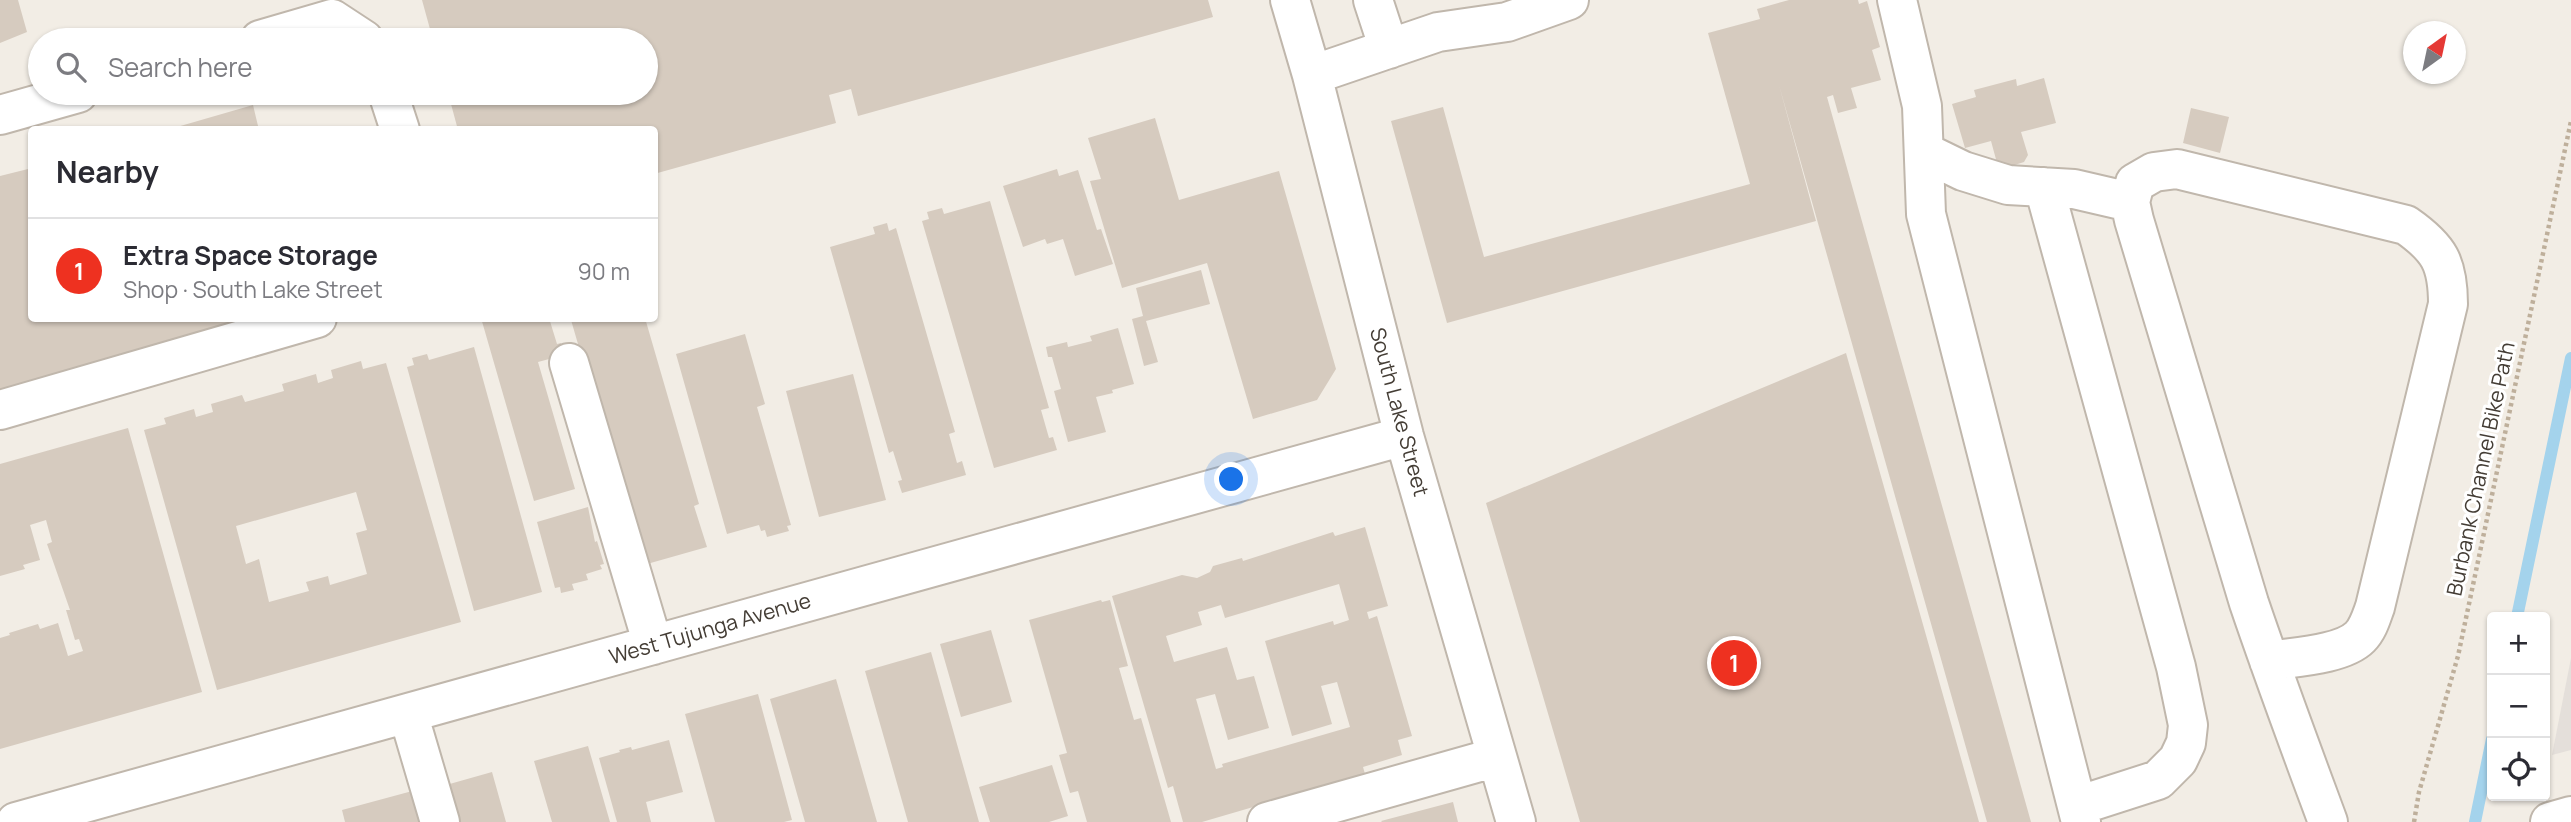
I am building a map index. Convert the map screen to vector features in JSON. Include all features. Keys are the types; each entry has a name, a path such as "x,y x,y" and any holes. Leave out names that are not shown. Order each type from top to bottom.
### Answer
{"street":[{"name":"South Lake Street","path":"1290,0 1312,75 1404,436 1516,822"},
{"path":"1373,0 1389,49"},
{"path":"1312,75 1504,11 1569,0"},
{"path":"1897,0 1922,106 1926,214 2079,814 2158,780 2182,751 2188,725 2176,667 2044,187"},
{"path":"301,28 332,19 346,28"},
{"path":"0,116 37,105"},
{"path":"392,105 399,126"},
{"path":"1924,152 1964,171 2008,185 2074,189 2130,202"},
{"path":"2269,661 2341,649 2358,639 2368,626 2375,607 2448,304 2448,281 2441,258 2424,238 2406,225 2177,169 2154,172 2135,183 2130,202 2245,590 2269,661 2328,822"},
{"path":"0,410 303,322"},
{"path":"569,363 653,645"},
{"name":"West Tujunga Avenue","path":"16,822 1404,436"},
{"path":"408,713 440,822"},
{"path":"1267,822 1497,757"},
{"path":"2550,822 2571,816"}],"path":[{"name":"Burbank Channel Bike Path","path":"2414,822 2419,792 2458,656 2571,121"}],"shaded area":[{"path":"2571,658 2571,750 2552,755"}],"building":[{"path":"0,0 18,0 27,32 0,43"},
{"path":"422,0 1208,0 1213,17 858,116 851,89 829,95 836,123 658,173 658,126 457,126 451,105 658,105 658,28 430,28"},
{"path":"1789,0 1858,0 1859,4 1867,1 1880,47 1872,50 1881,80 1851,88 1857,108 1838,113 1833,95 1827,97 2031,822 1987,822 1779,85 1816,221 1447,323 1391,121 1443,107 1484,257 1750,184 1708,33 1760,19 1757,9"},
{"path":"2044,78 2056,123 2021,132 2028,155 2024,162 2005,168 1997,163 1991,141 1965,148 1952,104 1976,97 1974,90 2016,79 2017,86"},
{"path":"253,105 258,126 180,126"},
{"path":"2191,108 2229,117 2220,153 2183,143"},
{"path":"1155,118 1179,200 1279,171 1336,369 1317,400 1253,419 1207,263 1122,288 1090,181 1101,179 1088,138"},
{"path":"28,169 28,322 259,322 0,396 0,176"},
{"path":"1057,169 1059,176 1078,170 1097,230 1101,229 1113,264 1075,276 1063,239 1047,244 1045,239 1023,247 1003,186"},
{"path":"990,201 1049,408 1041,410 1049,438 1053,437 1057,450 994,468 922,221 929,219 927,212 942,208 944,214"},
{"path":"887,223 889,231 896,228 955,432 949,434 957,463 962,461 966,475 902,493 898,481 902,480 893,451 889,453 830,247 875,234 873,227"},
{"path":"1201,270 1210,304 1146,321 1158,362 1144,366 1132,319 1143,316 1136,288"},
{"path":"482,322 550,322 557,344 561,343 564,355 538,362 575,489 534,501"},
{"path":"572,322 646,322 699,504 694,506 707,547 647,564 631,526"},
{"path":"1118,328 1134,384 1096,397 1106,432 1068,442 1054,391 1061,389 1052,357 1048,357 1046,347 1067,342 1068,347 1092,341 1090,336"},
{"path":"745,334 765,404 757,407 791,525 787,526 789,531 767,537 765,530 761,531 759,525 727,534 676,354"},
{"path":"474,347 542,592 474,611 407,367 414,365 412,358 427,354 429,360"},
{"path":"1846,353 1979,822 1580,822 1486,503"},
{"path":"361,361 363,369 386,363 461,622 217,690 144,430 166,424 164,418 194,409 196,417 213,412 211,404 242,395 245,402 284,391 282,384 316,374 318,383 333,378 331,370","holes":["356,492 367,530 356,533 367,574 330,585 328,576 306,582 309,591 269,602 259,559 246,564 236,526"]},
{"path":"853,374 886,500 819,517 786,391"},
{"path":"128,428 202,692 0,749 0,638 38,624 40,629 58,623 68,656 83,651 79,639 75,640 66,610 70,610 47,544 52,542 46,520 30,525 40,560 23,565 25,569 0,576 0,464"},
{"path":"588,507 595,542 597,541 604,564 600,565 602,569 586,574 588,580 572,584 574,590 561,593 560,587 555,588 537,522"},
{"path":"1365,527 1388,606 1367,612 1369,619 1377,616 1412,736 1398,740 1402,755 1363,767 1365,774 1202,822 1183,822 1173,786 1168,788 1112,596 1182,575 1197,578 1210,572 1213,566 1242,558 1243,561 1333,532 1335,536","holes":["1339,584 1349,620 1334,625 1333,621 1265,641 1292,736 1332,724 1321,686 1337,682 1350,727 1222,764 1223,767 1216,769 1196,699 1215,694 1228,740 1269,728 1254,676 1237,680 1227,647 1174,662 1166,636 1202,625 1198,612 1221,605 1225,618"]},
{"path":"1101,600 1110,600 1128,666 1119,668 1134,720 1141,718 1171,822 1087,822 1078,791 1070,793 1059,755 1067,753 1029,620"},
{"path":"991,630 1012,702 961,717 940,644"},
{"path":"931,652 979,822 908,822 865,671"},
{"path":"836,679 877,822 805,822 770,699"},
{"path":"758,694 792,820 715,822 685,714"},
{"path":"669,740 683,792 646,802 651,822 617,822 599,758 620,752 619,750 631,747 632,750"},
{"path":"588,746 610,822 552,822 534,761"},
{"path":"1052,765 1068,816 1049,822 990,822 979,787"},
{"path":"492,772 506,822 449,822 439,787"},
{"path":"416,790 425,822 345,822 342,810"},
{"path":"1453,802 1458,822 1381,821"}],"waterway":[{"path":"2518,612 2571,358"},
{"path":"2475,822 2487,763"}],"place":[{"name":"Extra Space Storage","path":"1734,663"}]}
